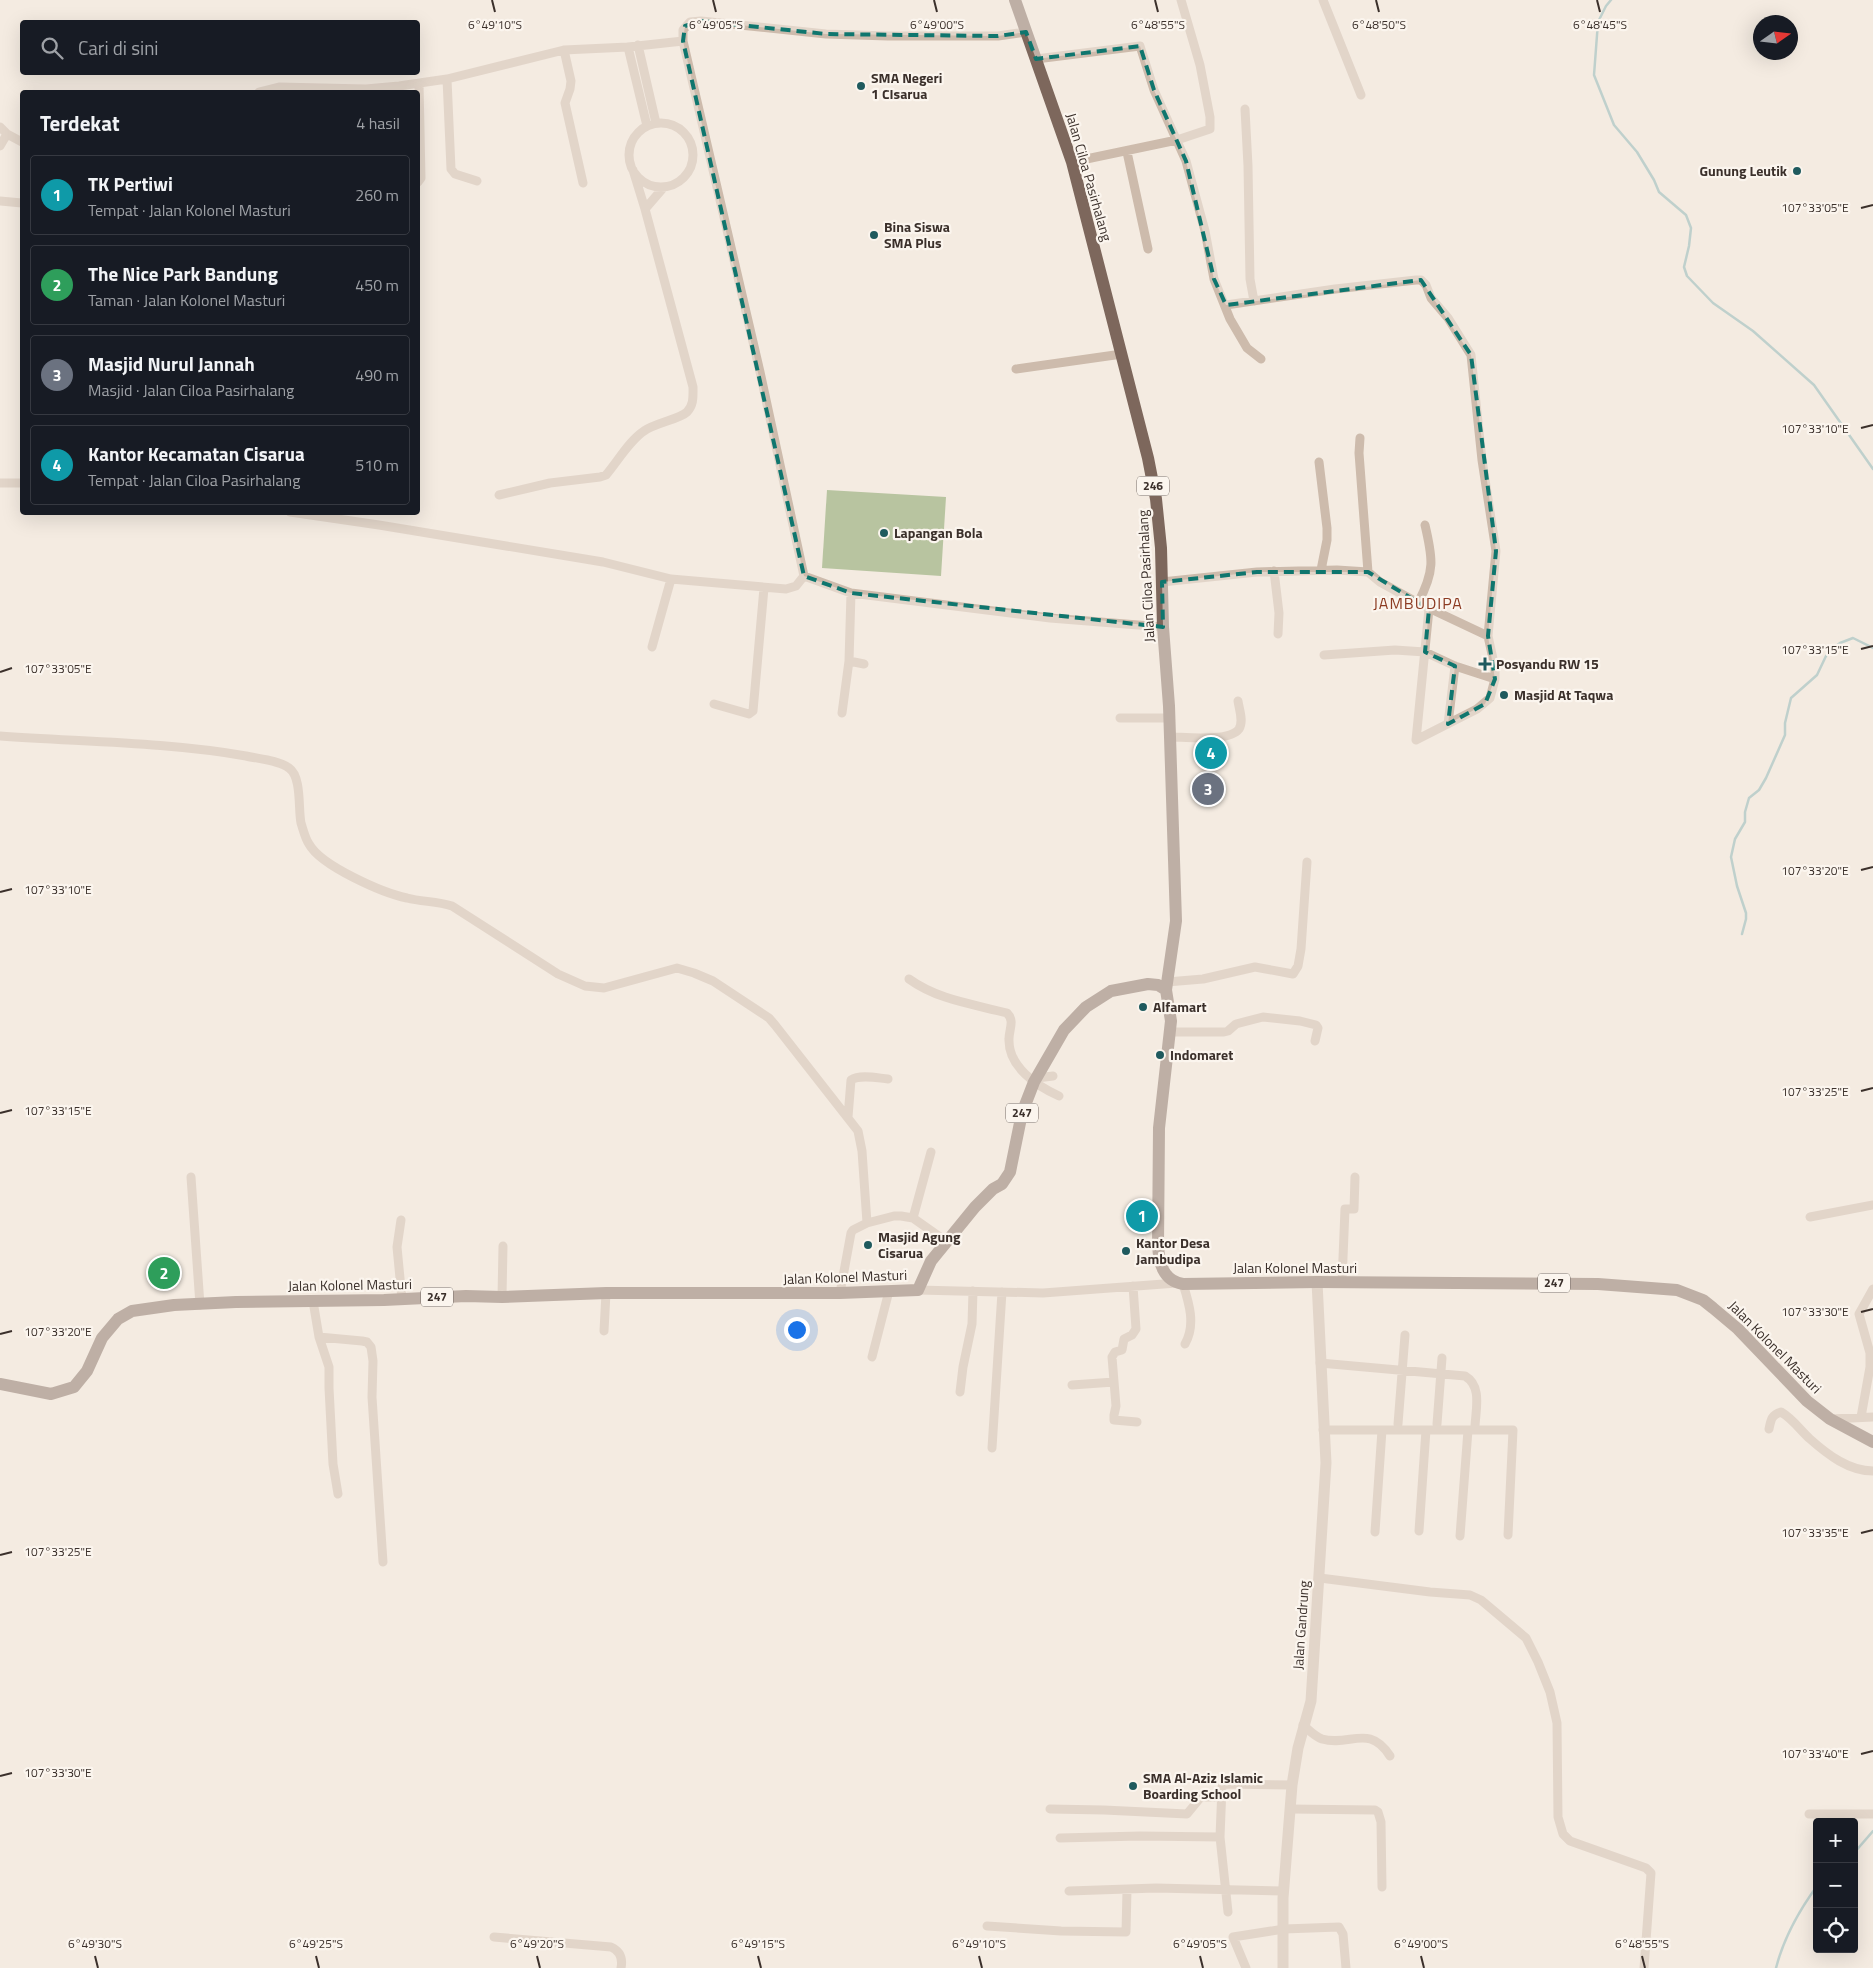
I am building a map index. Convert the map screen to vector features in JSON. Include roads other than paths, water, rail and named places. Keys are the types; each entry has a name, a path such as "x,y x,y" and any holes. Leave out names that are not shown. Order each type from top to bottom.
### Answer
{"main road":[{"name":"Jalan Ciloa Pasirhalang","path":"1015,0 1072,162 1148,458 1156,499 1170,718 1176,921 1166,986"},
{"name":"Jalan Kolonel Masturi","path":"0,1384 51,1394 68,1390 79,1383 102,1338 114,1323 122,1316 143,1309 236,1302 466,1296 840,1293 918,1290 931,1261 975,1207 993,1189 1002,1184 1010,1172 1015,1154 1018,1128 1035,1080 1064,1030 1076,1016 1095,1000 1111,991 1140,985 1166,986"},
{"path":"1166,986 1170,1032 1159,1128 1158,1245 1160,1265 1165,1275 1181,1283"},
{"name":"Jalan Kolonel Masturi","path":"1181,1283 1598,1284 1677,1290 1703,1300 1726,1318 1807,1401 1830,1419 1873,1442"}],"street":[{"path":"1072,162 1127,152 1206,132 1210,129 1211,125 1200,65 1181,0"},
{"path":"1323,0 1361,94"},
{"path":"804,576 760,372 683,41 683,30 690,22 701,21 853,35 998,36 1026,32"},
{"path":"350,90 447,80 564,50 628,47 683,41"},
{"path":"638,45 656,123"},
{"path":"1036,59 1140,46 1154,90 1186,161 1205,231 1214,279 1230,319 1247,348 1261,359"},
{"path":"628,47 647,126"},
{"path":"564,50 571,81 566,103 584,183"},
{"path":"447,80 451,169 455,174 477,181"},
{"path":"419,83 419,90"},
{"path":"266,90 279,87 320,90"},
{"path":"1245,109 1250,278 1254,301"},
{"path":"499,495 550,482 600,477 606,474 643,431 686,414 692,406 693,387 645,209 629,158 630,145 636,134 647,126 656,123 669,124 680,129 688,139 692,151 692,164 686,175 676,183 664,187 645,209"},
{"path":"420,130 420,179"},
{"path":"0,146 4,131 20,141"},
{"path":"1127,152 1148,249"},
{"path":"633,170 646,183 664,187"},
{"path":"0,201 20,204"},
{"path":"1226,305 1335,289 1421,280 1426,285 1431,298 1453,325 1471,355 1482,460 1496,552 1488,636 1493,657 1495,679 1493,692 1485,704 1415,739 1429,609"},
{"path":"1016,369 1122,354"},
{"path":"1360,438 1358,453 1368,572"},
{"path":"1319,462 1327,528 1327,540 1321,570"},
{"path":"0,483 20,483"},
{"path":"311,515 593,561 670,579 764,588 796,586 804,576"},
{"path":"1418,603 1431,575 1432,554 1425,525"},
{"path":"1162,582 1274,572 1321,570 1368,572 1380,582 1429,609 1448,616 1488,636"},
{"path":"1274,572 1279,614 1278,634"},
{"path":"804,576 851,593 1050,618 1163,627"},
{"path":"652,647 670,579"},
{"path":"714,704 748,714 753,710 764,588"},
{"path":"842,713 849,661 851,593"},
{"path":"1324,655 1396,650 1425,652 1455,666 1495,679"},
{"path":"849,661 864,664"},
{"path":"1448,724 1455,666"},
{"path":"1170,737 1224,737 1234,733 1241,724 1238,701"},
{"path":"1120,718 1170,718"},
{"path":"0,736 207,750 273,762 288,767 295,777 301,822 309,845 324,860 372,887 386,893 452,906 558,974 585,986 604,988 677,968 713,981 768,1018 775,1025 858,1130 868,1223"},
{"path":"1166,986 1255,967 1293,974 1298,966 1301,949 1307,862"},
{"path":"909,979 921,988 953,1000 1007,1013 1012,1021 1009,1044 1014,1061 1040,1087 1059,1096"},
{"path":"1170,1032 1224,1032 1254,1018 1272,1017 1316,1025 1318,1028 1315,1041"},
{"path":"1035,1080 1053,1076"},
{"path":"848,1117 851,1080 854,1077 888,1079"},
{"path":"913,1218 930,1152"},
{"path":"191,1177 200,1305"},
{"path":"1342,1282 1346,1209 1354,1210 1356,1177"},
{"path":"1810,1217 1873,1205"},
{"path":"840,1293 851,1233 868,1223 894,1216 913,1218 947,1242"},
{"path":"402,1220 397,1247 402,1299"},
{"path":"502,1297 503,1246"},
{"name":"Jalan Gandrung","path":"1283,1968 1284,1891 1292,1785 1303,1725 1311,1701 1326,1463 1317,1282"},
{"path":"918,1290 1042,1293 1181,1283 1190,1307 1191,1321 1185,1344"},
{"path":"1133,1286 1136,1329 1132,1335 1124,1339 1122,1350 1112,1354 1116,1406 1114,1420 1137,1422"},
{"path":"1861,1417 1870,1367 1870,1353 1859,1314 1873,1289"},
{"path":"872,1357 889,1291"},
{"path":"960,1392 972,1324 973,1291"},
{"path":"992,1448 1002,1292"},
{"path":"604,1331 606,1294"},
{"path":"313,1301 319,1337 330,1377 333,1456 338,1494"},
{"path":"1398,1424 1405,1335"},
{"path":"319,1337 362,1341 367,1342 371,1347 373,1361 372,1397 383,1562"},
{"path":"1436,1424 1442,1358"},
{"path":"1320,1363 1465,1376 1474,1384 1477,1397 1471,1428 1460,1536"},
{"path":"1072,1384 1114,1382"},
{"path":"1769,1429 1771,1417 1781,1412 1811,1440 1850,1468 1861,1471 1873,1471"},
{"path":"1830,1419 1873,1417"},
{"path":"1323,1430 1471,1428 1513,1430 1508,1535"},
{"path":"1375,1532 1382,1430"},
{"path":"1419,1531 1426,1430"},
{"path":"1320,1578 1430,1592 1470,1595 1481,1600 1526,1638 1550,1692 1557,1723 1558,1817 1563,1834 1570,1841 1646,1868 1651,1873 1644,1968"},
{"path":"1303,1725 1320,1738 1328,1740 1361,1738 1377,1741 1383,1745 1390,1756"},
{"path":"1228,1912 1220,1837 1222,1787 1225,1784 1292,1785"},
{"path":"1050,1810 1187,1814 1201,1796 1221,1797"},
{"path":"1290,1809 1375,1810 1378,1812 1381,1822 1382,1887"},
{"path":"1810,1814 1873,1814"},
{"path":"1060,1838 1220,1837"},
{"path":"1069,1891 1156,1888 1284,1891"},
{"path":"987,1926 1042,1930 1126,1932 1127,1890"},
{"path":"1246,1968 1233,1937 1284,1929 1339,1927 1343,1934 1346,1968"},
{"path":"494,1937 611,1947 620,1954 621,1968"}],"waterway":[{"path":"1611,0 1598,22 1594,75 1614,125 1637,152 1659,192 1686,215 1691,228 1684,267 1687,276 1713,303 1753,331 1814,385 1873,469"},
{"path":"1742,934 1746,913 1737,886 1731,857 1735,839 1745,822 1745,812 1749,798 1759,790 1766,778 1785,735 1785,723 1791,698 1817,675 1826,656 1840,643 1853,638 1873,648"},
{"path":"1858,1848 1873,1831"},
{"path":"1776,1968 1792,1925 1813,1892"}],"place":[{"name":"SMA Negeri 1 CIsarua","path":"861,86"},
{"name":"Gunung Leutik","path":"1797,171"},
{"name":"Bina Siswa SMA Plus","path":"874,235"},
{"name":"Lapangan Bola","path":"884,533"},
{"name":"Posyandu RW 15","path":"1485,664"},
{"name":"Masjid At Taqwa","path":"1504,695"},
{"name":"Kantor Kecamatan Cisarua","path":"1211,753"},
{"name":"Masjid Nurul Jannah","path":"1208,789"},
{"name":"Alfamart","path":"1143,1007"},
{"name":"Indomaret","path":"1160,1055"},
{"name":"TK Pertiwi","path":"1142,1216"},
{"name":"Masjid Agung Cisarua","path":"868,1245"},
{"name":"Kantor Desa Jambudipa","path":"1126,1251"},
{"name":"The Nice Park Bandung","path":"164,1273"},
{"name":"SMA Al-Aziz Islamic Boarding School","path":"1133,1786"}],"district":[{"name":"JAMBUDIPA","path":"1418,603"}]}
